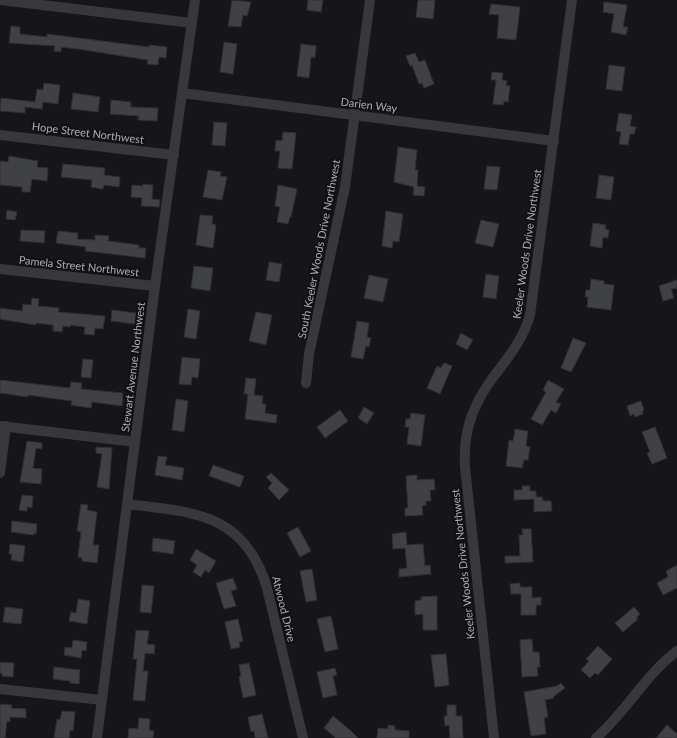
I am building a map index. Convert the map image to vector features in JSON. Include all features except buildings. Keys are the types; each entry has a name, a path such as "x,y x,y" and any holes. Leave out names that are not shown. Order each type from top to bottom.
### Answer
{"street":[{"path":"0,0 192,23"},
{"name":"Stewart Avenue Northwest","path":"97,738 155,286 196,0"},
{"name":"South Keeler Woods Drive Northwest","path":"306,383 309,354 345,187 370,0"},
{"name":"Keeler Woods Drive Northwest","path":"494,738 465,467 465,442 476,404 518,344 526,327 532,302 572,0"},
{"name":"Darien Way","path":"182,93 554,141"},
{"name":"Hope Street Northwest","path":"0,135 174,155"},
{"name":"Pamela Street Northwest","path":"0,269 155,286"},
{"path":"0,473 3,426 135,442"},
{"name":"Atwood Drive","path":"127,504 186,511 206,517 228,529 250,551 262,573 267,588 303,738"},
{"path":"596,738 623,711 657,669 677,651"},
{"path":"0,689 102,700"}]}
